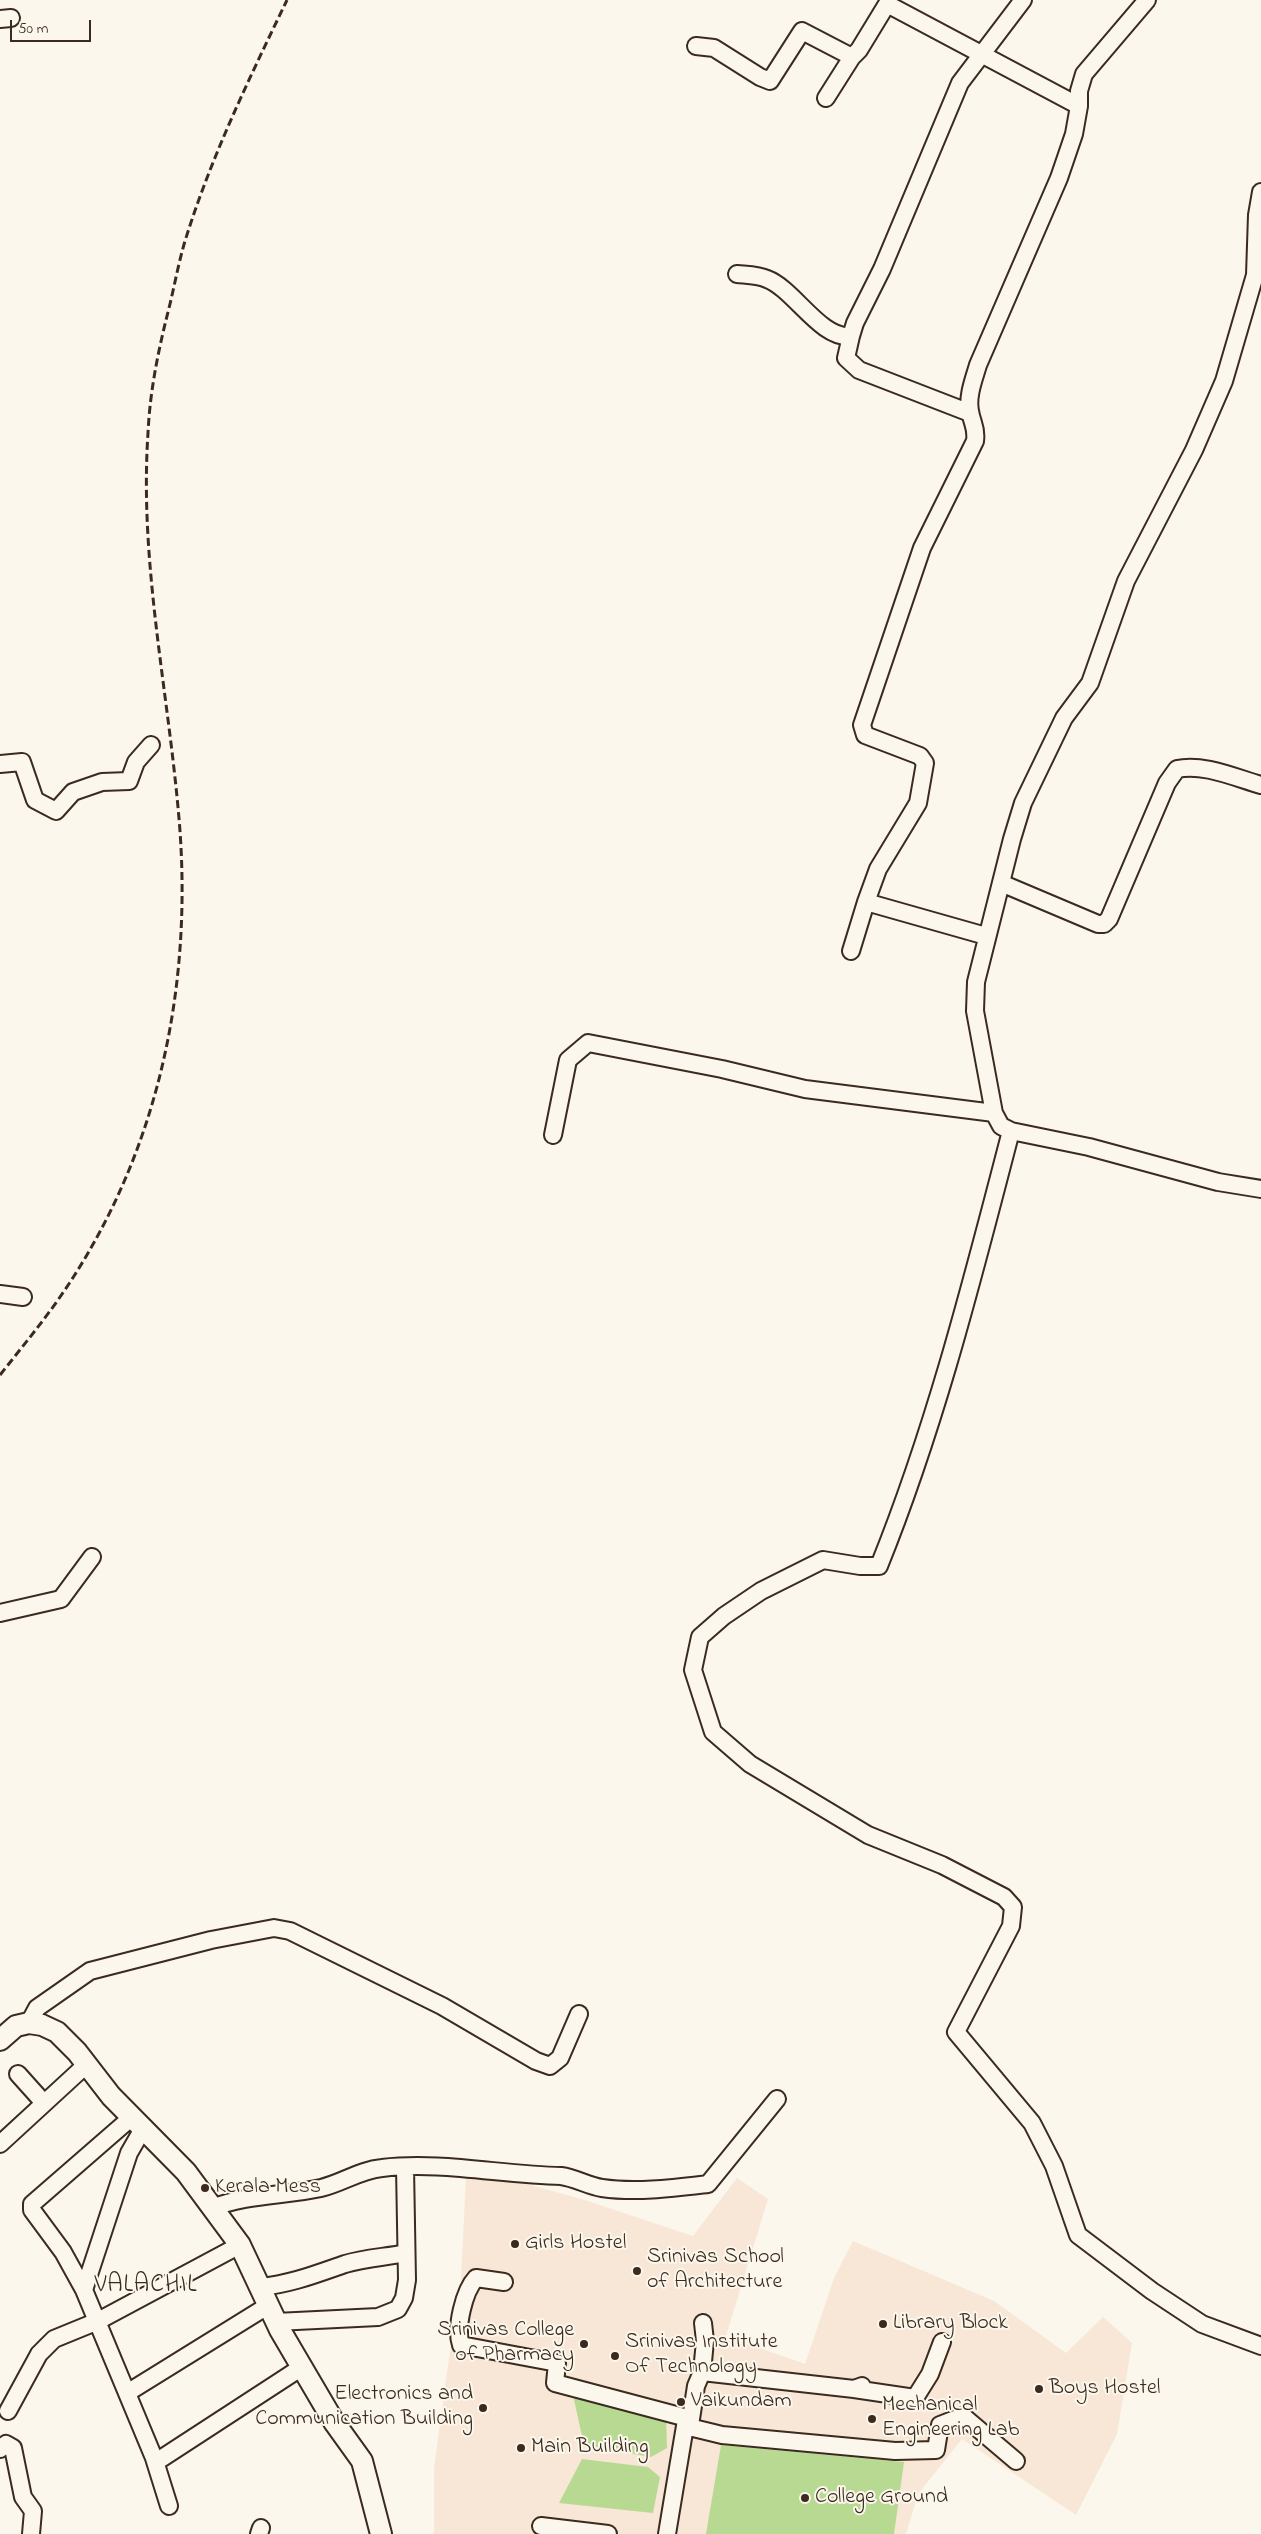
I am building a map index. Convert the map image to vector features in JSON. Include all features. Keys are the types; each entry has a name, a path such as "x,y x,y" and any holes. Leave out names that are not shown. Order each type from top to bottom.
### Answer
{"main road":[{"path":"0,2040 16,2026 29,2023 42,2025 57,2032 68,2041 111,2096 186,2172 240,2245 272,2314 334,2422 362,2462 381,2534"}],"street":[{"path":"970,413 859,370 846,358 855,323 882,269 960,83 1024,0"},
{"path":"850,950 878,870 918,803 925,763 920,756 865,735 862,725 922,548 975,441 976,430 970,413 970,394 978,365 1059,178 1074,134 1079,106 1079,91 1084,74 1147,0"},
{"path":"826,98 852,57 859,50 882,2 1079,106"},
{"path":"696,46 714,48 760,77 770,81 802,31 852,57"},
{"path":"1261,192 1257,215 1255,275 1224,381 1194,450 1126,581 1090,683 1064,718 1023,803 986,936 976,982 975,1011 994,1112 1002,1126 1011,1131 1090,1147 1218,1182 1261,1189"},
{"path":"737,274 767,279 784,290 820,323 842,337 851,336"},
{"path":"0,764 22,762 35,800 56,811 73,792 102,782 130,781 136,762 151,745"},
{"path":"1001,883 1098,924 1104,924 1109,919 1167,783 1177,769 1187,767 1202,769 1261,785"},
{"path":"866,902 986,936"},
{"path":"553,1135 568,1060 588,1043 722,1069 805,1089 994,1112"},
{"path":"1011,1131 962,1318 904,1504 879,1566 860,1566 823,1560 761,1591 724,1616 700,1637 693,1670 713,1732 750,1764 868,1835 942,1865 1004,1897 1013,1907 1011,1926 956,2032 1032,2123 1054,2166 1078,2235 1152,2291 1202,2324 1261,2346"},
{"path":"0,1294 23,1297"},
{"path":"0,1613 61,1599 92,1557"},
{"path":"29,2023 38,2008 90,1971 211,1940 274,1928 290,1930 442,2006 536,2061 550,2066 560,2058 579,2014"},
{"path":"0,2144 87,2064"},
{"path":"18,2074 44,2103"},
{"path":"212,2208 229,2201 322,2188 366,2171 405,2167 561,2176 576,2178 600,2188 625,2190 708,2184 777,2099"},
{"path":"84,2290 138,2122"},
{"path":"138,2122 32,2204 32,2210 63,2252 84,2290 156,2462 169,2506"},
{"path":"127,2393 272,2314 361,2319 391,2313 398,2309 404,2298 407,2280 405,2167"},
{"path":"8,2411 39,2354 54,2339 98,2321 240,2245"},
{"path":"260,2287 283,2285 312,2277 347,2263 406,2254"},
{"path":"504,2282 476,2278 467,2288 458,2336 461,2345 557,2363 555,2383 688,2422 722,2435 895,2451 936,2450 940,2425 963,2416 1016,2461"},
{"path":"667,2534 688,2422 696,2386 702,2372 705,2341 703,2323"},
{"path":"702,2372 858,2388 915,2398 930,2374 942,2342"},
{"path":"156,2462 302,2367"},
{"path":"0,2449 6,2444 13,2448 23,2497 33,2511 31,2534"},
{"path":"541,2526 608,2534"}],"shaded area":[{"name":"Srinivas Institute Of Technology","path":"466,2177 510,2179 588,2201 693,2236 737,2178 768,2199 726,2336 805,2364 834,2278 853,2241 994,2301 1066,2353 1103,2317 1132,2343 1117,2434 1076,2515 962,2439 918,2494 906,2534 434,2534 434,2468 449,2358 460,2300"}],"green space":[{"path":"573,2395 666,2414 667,2448 651,2457 584,2445"},
{"name":"College Ground","path":"721,2445 904,2462 894,2534 706,2534"},
{"path":"582,2459 648,2467 660,2477 653,2513 559,2503"}],"railway":[{"path":"0,1375 66,1289 103,1225 128,1172 148,1118 163,1062 174,1006 180,948 182,890 180,831 157,632 148,533 146,483 151,400 159,352 179,264 195,210 232,119 287,0"}],"place":[{"name":"Kerala Mess","path":"205,2188"},
{"name":"Girls Hostel","path":"515,2244"},
{"name":"Srinivas School of Architecture","path":"637,2271"},
{"name":"Library Block","path":"883,2324"},
{"name":"Srinivas College of Pharmacy","path":"584,2344"},
{"name":"Srinivas Institute Of Technology","path":"615,2356"},
{"name":"Boys Hostel","path":"1039,2389"},
{"name":"Vaikundam","path":"681,2402"},
{"name":"Electronics and Communication Building","path":"483,2408"},
{"name":"Mechanical Engineering Lab","path":"872,2419"},
{"name":"Main Building","path":"521,2448"},
{"name":"College Ground","path":"805,2498"}],"district":[{"name":"VALACHIL","path":"146,2287"}]}
